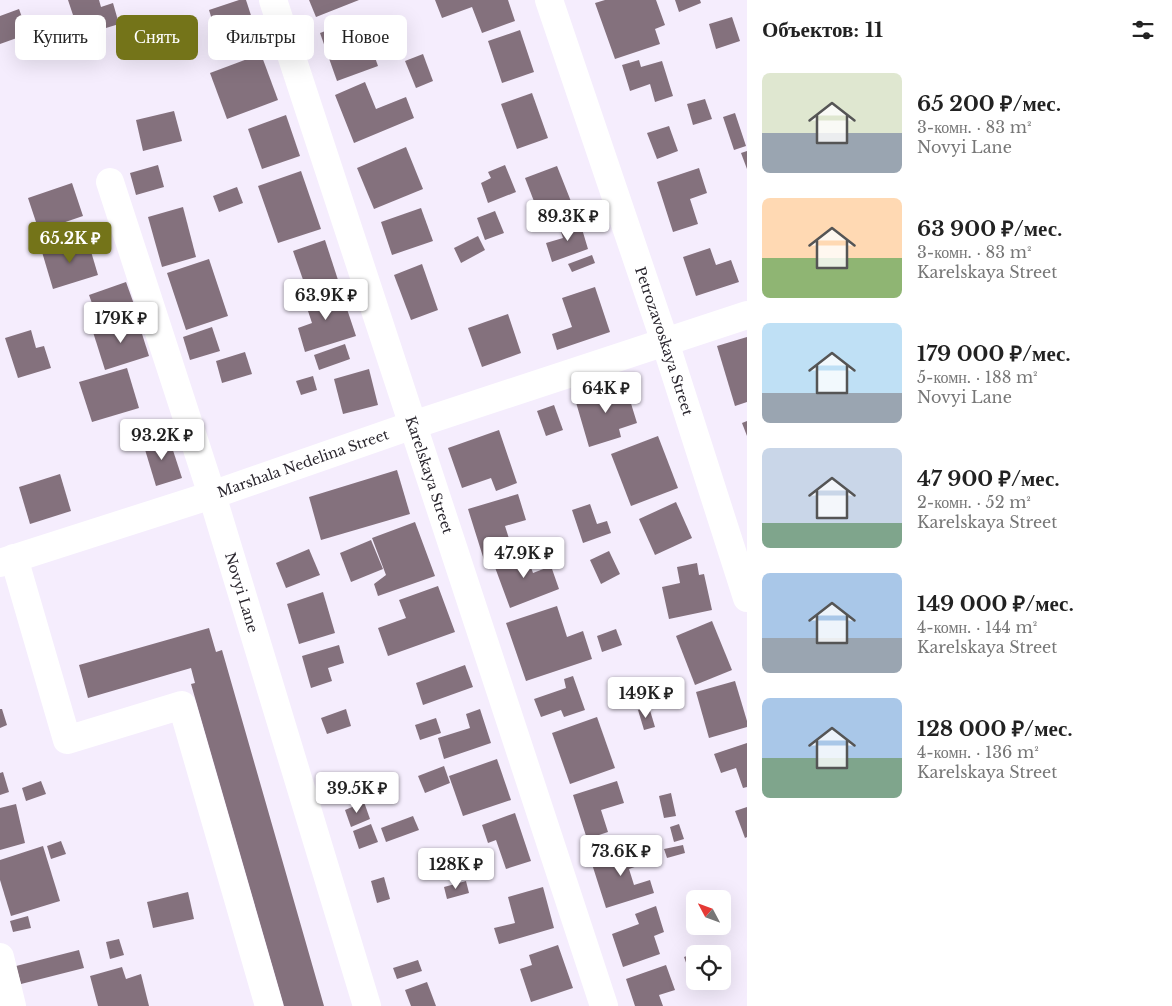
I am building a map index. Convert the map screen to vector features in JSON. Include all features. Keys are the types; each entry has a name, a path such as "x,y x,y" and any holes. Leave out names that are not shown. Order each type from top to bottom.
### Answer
{"street":[{"name":"Karelskaya Street","path":"273,0 604,1006"},
{"name":"Petrozavoskaya Street","path":"549,0 665,342 747,598"},
{"name":"Novyi Lane","path":"110,182 212,495 367,1006"},
{"name":"Marshala Nedelina Street","path":"7,560 212,495 413,425 747,315"},
{"path":"7,560 66,740 182,705 269,1006"},
{"path":"0,957 12,1006"}],"building":[{"path":"68,0 99,0 101,7 113,3 116,15 116,25 106,28 106,15 73,15"},
{"path":"239,0 246,0 251,15 211,15 209,10"},
{"path":"309,0 359,0 316,17"},
{"path":"435,0 508,0 515,21 482,33 472,7 442,18"},
{"path":"605,0 656,0 665,25 655,29 660,44 615,59 595,3"},
{"path":"675,0 700,0 701,3 679,12"},
{"path":"19,9 21,15 15,15 15,39 0,44 0,16"},
{"path":"732,17 740,41 716,49 709,24"},
{"path":"520,30 534,72 502,83 488,41"},
{"path":"324,32 324,44 320,33"},
{"path":"423,54 433,81 416,88 405,61"},
{"path":"245,60 263,60 278,100 227,119 210,73"},
{"path":"330,60 376,60 378,66 337,81"},
{"path":"639,60 641,67 662,61 673,96 655,102 650,84 630,91 622,65"},
{"path":"365,82 376,109 406,97 414,118 354,143 335,95"},
{"path":"532,93 548,138 517,149 501,104"},
{"path":"705,99 712,119 693,125 687,104"},
{"path":"174,111 182,141 143,151 136,120"},
{"path":"735,113 746,146 734,150 723,117"},
{"path":"286,115 300,156 262,169 248,129"},
{"path":"669,126 678,151 657,159 647,133"},
{"path":"406,147 423,189 374,209 357,168"},
{"path":"747,151 747,169 741,153"},
{"path":"158,165 164,187 136,195 130,173"},
{"path":"505,165 516,192 488,203 481,183 491,178 488,172"},
{"path":"557,166 574,209 542,222 525,178"},
{"path":"699,168 707,193 690,199 698,224 673,232 657,182"},
{"path":"301,171 321,229 278,243 258,186"},
{"path":"72,183 83,216 39,231 28,198"},
{"path":"237,187 243,203 219,212 213,196"},
{"path":"183,207 196,257 162,267 148,217"},
{"path":"421,208 433,241 392,255 381,222"},
{"path":"495,211 504,233 485,240 477,218"},
{"path":"579,219 588,249 552,262 546,243 563,238 559,226"},
{"path":"478,236 485,250 461,263 454,248"},
{"path":"87,238 98,275 53,289 42,252"},
{"path":"325,240 339,283 308,294 293,251"},
{"path":"710,248 716,265 731,260 739,282 696,296 683,257"},
{"path":"592,255 595,263 572,272 568,264"},
{"path":"209,259 228,316 186,330 167,273"},
{"path":"422,264 438,310 411,320 394,275"},
{"path":"126,282 135,307 98,320 89,295"},
{"path":"595,287 610,332 557,350 552,334 572,327 562,298"},
{"path":"340,288 356,336 305,352 298,328 312,323 304,299"},
{"path":"508,314 521,353 482,367 468,328"},
{"path":"137,318 149,356 105,370 93,332"},
{"path":"212,327 220,351 190,360 183,337"},
{"path":"31,330 36,348 44,346 51,368 18,378 5,338"},
{"path":"747,337 747,402 735,406 717,346"},
{"path":"345,344 350,359 319,370 314,355"},
{"path":"245,352 252,374 222,383 216,361"},
{"path":"127,368 139,408 92,422 79,382"},
{"path":"369,369 378,405 343,414 334,379"},
{"path":"313,376 317,390 301,395 296,381"},
{"path":"625,384 637,423 619,429 621,437 589,447 575,399"},
{"path":"554,405 563,430 546,436 537,411"},
{"path":"747,421 747,436 742,423"},
{"path":"499,430 517,483 496,491 491,478 462,488 448,448"},
{"path":"168,435 182,478 156,486 143,443"},
{"path":"658,436 678,488 631,506 611,454"},
{"path":"397,470 410,514 321,540 309,497"},
{"path":"60,474 71,511 30,524 19,487"},
{"path":"518,494 526,520 505,526 513,551 484,560 468,509"},
{"path":"676,502 692,538 655,555 639,519"},
{"path":"590,504 597,524 607,521 611,533 583,543 572,510"},
{"path":"415,522 435,576 378,596 374,584 386,575 372,538"},
{"path":"371,540 383,569 351,582 340,553"},
{"path":"309,549 320,575 286,588 276,563"},
{"path":"525,550 533,573 551,566 559,589 510,608 493,562"},
{"path":"609,551 620,574 601,584 590,560"},
{"path":"697,563 699,575 704,574 712,610 669,619 662,587 680,583 677,567"},
{"path":"438,586 455,632 388,656 378,628 406,618 399,600"},
{"path":"323,592 335,633 299,644 287,604"},
{"path":"557,606 567,637 583,631 592,659 526,681 506,623"},
{"path":"712,621 732,670 695,685 676,636"},
{"path":"209,628 216,652 222,650 324,1006 284,1006 191,684 195,683 191,668 88,698 79,665"},
{"path":"616,629 622,645 602,652 597,636"},
{"path":"339,645 344,663 328,668 332,681 311,688 302,656"},
{"path":"465,665 473,687 423,705 416,683"},
{"path":"573,676 585,710 564,717 561,710 541,717 534,699 566,688 564,679"},
{"path":"735,681 747,721 747,727 709,738 696,692"},
{"path":"649,707 655,727 644,730 638,710"},
{"path":"0,709 2,709 7,725 0,728"},
{"path":"346,709 351,726 327,734 321,718"},
{"path":"480,709 491,743 444,759 438,738 470,728 466,714"},
{"path":"597,717 615,768 570,784 552,733"},
{"path":"436,718 441,733 420,740 415,725"},
{"path":"747,743 747,787 743,788 736,768 721,773 714,754"},
{"path":"497,759 511,800 463,816 449,776"},
{"path":"444,766 450,783 425,793 418,776"},
{"path":"3,772 9,792 0,795 0,773"},
{"path":"41,781 46,794 26,801 22,788"},
{"path":"617,781 624,803 601,810 608,832 587,839 573,795"},
{"path":"671,793 676,816 664,818 659,796"},
{"path":"364,802 370,819 351,827 345,810"},
{"path":"16,804 25,843 0,850 0,808"},
{"path":"747,807 747,837 745,838 735,811"},
{"path":"515,813 531,861 506,869 496,840 488,843 482,825"},
{"path":"413,816 419,830 386,842 381,828"},
{"path":"371,824 378,842 359,849 353,831"},
{"path":"679,824 684,839 674,842 670,827"},
{"path":"61,841 66,854 51,859 47,846"},
{"path":"643,845 649,862 629,869 634,885 650,880 654,893 606,908 591,861"},
{"path":"683,845 685,853 667,858 664,849"},
{"path":"43,846 60,901 11,916 0,880 0,860"},
{"path":"384,877 390,899 377,903 371,881"},
{"path":"466,881 469,893 447,899 444,887"},
{"path":"543,887 554,928 499,944 494,928 515,923 508,897"},
{"path":"188,892 194,919 153,928 147,902"},
{"path":"656,906 664,932 654,936 660,954 623,967 612,934 639,924 635,914"},
{"path":"28,916 31,928 13,932 10,921"},
{"path":"119,939 124,955 110,959 106,942"},
{"path":"558,945 573,988 531,1002 520,969 532,965 529,955"},
{"path":"79,950 84,968 21,984 16,966"},
{"path":"418,960 422,971 397,979 393,968"},
{"path":"666,965 675,990 659,995 663,1006 635,1006 626,979"},
{"path":"122,967 126,979 141,974 149,1006 98,1006 90,976"},
{"path":"427,982 436,1006 411,1006 405,990"}]}
